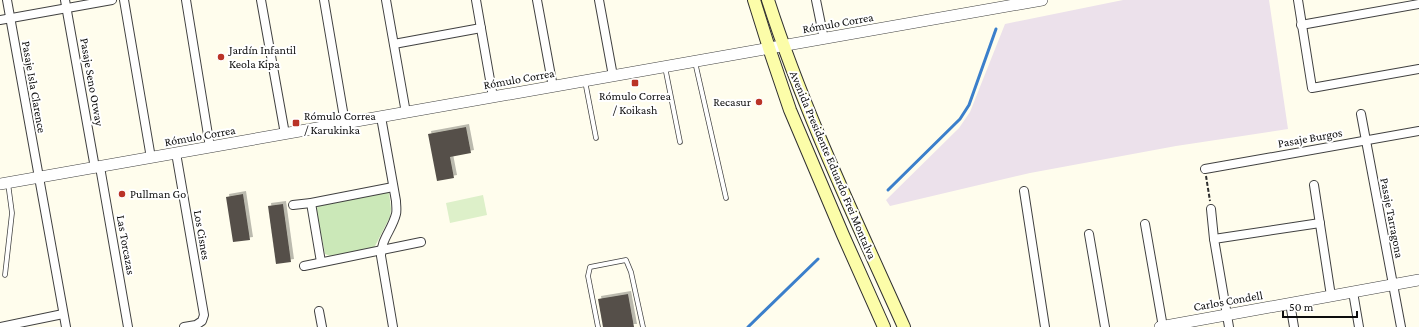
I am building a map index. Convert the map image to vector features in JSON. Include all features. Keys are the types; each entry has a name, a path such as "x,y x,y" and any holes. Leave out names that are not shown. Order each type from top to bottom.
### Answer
{"main road":[{"name":"Avenida Presidente Eduardo Frei Montalva","path":"754,0 790,110 884,327"},
{"name":"Avenida Presidente Eduardo Frei Montalva","path":"768,0 784,46 833,171 904,327"}],"street":[{"name":"Pasaje Isla Clarence","path":"7,0 66,327"},
{"path":"0,20 65,4 112,0"},
{"path":"124,0 151,158"},
{"path":"186,0 210,147"},
{"path":"261,0 285,134"},
{"path":"324,0 345,123"},
{"path":"386,0 406,113"},
{"path":"476,0 493,97"},
{"path":"537,0 553,87"},
{"path":"599,0 613,76"},
{"path":"816,0 824,39"},
{"name":"Rómulo Correa","path":"4,184 1042,0"},
{"path":"1298,0 1312,88 1419,69"},
{"name":"Pasaje Seno Otway","path":"65,4 98,167"},
{"path":"1302,25 1419,4"},
{"path":"394,44 481,28"},
{"name":"Pasaje Tarragona","path":"1361,114 1401,327"},
{"path":"381,117 396,201 396,213 382,244 381,250 393,327"},
{"name":"Pasaje Burgos","path":"1205,169 1419,131"},
{"name":"Los Cisnes","path":"176,153 204,315 202,321 196,325 184,327"},
{"name":"Las Torcazas","path":"98,167 128,327"},
{"path":"1314,185 1331,296"},
{"path":"293,205 311,203 393,186"},
{"path":"1024,191 1045,327"},
{"path":"311,203 321,262"},
{"path":"1211,208 1214,239 1228,327"},
{"path":"1214,239 1320,223"},
{"path":"1145,224 1162,327"},
{"path":"1089,234 1105,327"},
{"path":"304,266 422,242"},
{"name":"Carlos Condell","path":"1162,327 1419,280"},
{"path":"1353,292 1359,327"},
{"path":"1290,303 1294,327"},
{"path":"319,311 322,327"},
{"path":"0,327 63,314"}],"lane":[{"path":"695,61 726,198"},
{"path":"665,67 680,142"},
{"path":"585,81 596,138"},
{"path":"4,184 12,213 5,275"},
{"path":"598,327 588,276 590,267 626,260 631,272 643,327"}],"path":[{"path":"1205,169 1211,208"}],"shaded area":[{"path":"1123,0 1269,0 1288,129 1176,146 1030,173 890,206 886,200 959,128 970,112 1005,24"}],"green space":[{"path":"389,192 391,209 390,217 374,248 330,256 325,254 316,209 318,206"},
{"path":"483,195 487,215 450,223 446,203"}],"building":[{"path":"466,127 471,153 450,157 454,178 437,181 428,134"},
{"path":"243,194 250,240 233,242 226,197"},
{"path":"283,204 291,262 276,264 268,206"},
{"path":"628,294 634,327 603,327 598,299"}],"waterway":[{"path":"888,190 960,119 969,105 996,29"},
{"path":"748,327 818,259"}],"place":[{"name":"Jardín Infantil Keola Kipa","path":"221,57"},
{"name":"Rómulo Correa / Koikash","path":"635,83"},
{"name":"Recasur","path":"759,102"},
{"name":"Rómulo Correa / Karukinka","path":"296,123"},
{"name":"Pullman Go","path":"122,194"}]}
